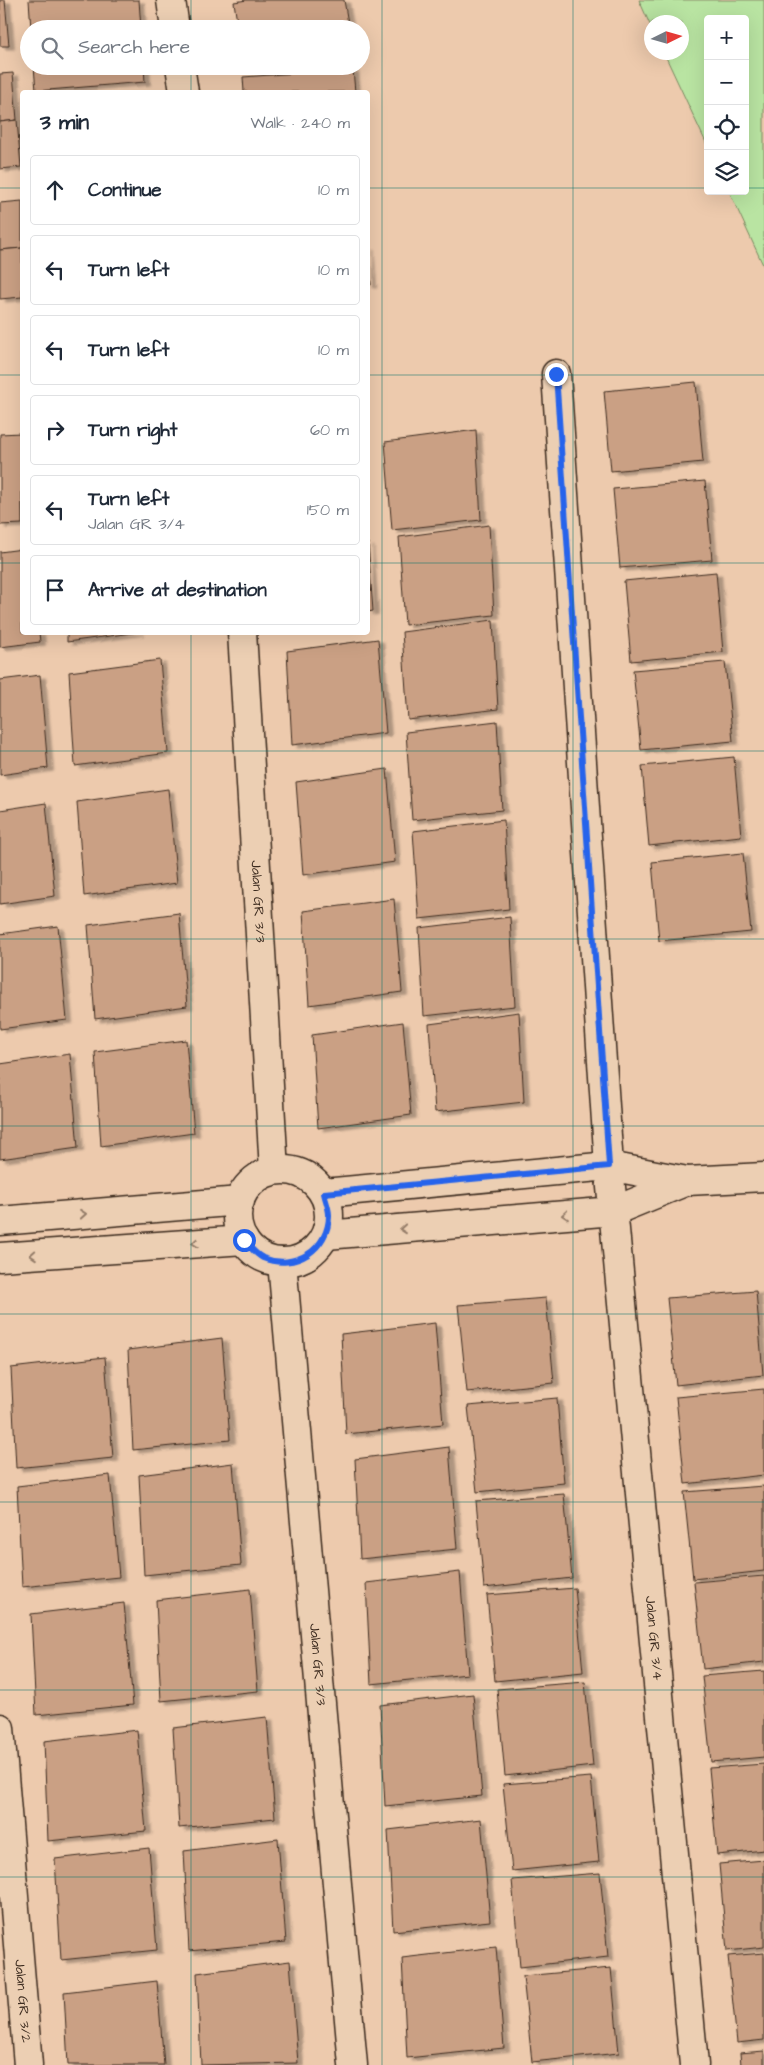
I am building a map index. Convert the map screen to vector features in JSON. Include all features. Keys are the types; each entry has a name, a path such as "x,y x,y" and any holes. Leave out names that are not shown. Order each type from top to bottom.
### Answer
{"street":[{"path":"172,0 174,20"},
{"path":"181,75 184,90"},
{"path":"556,374 609,1166"},
{"name":"Jalan GR 3/3","path":"242,635 274,1170"},
{"path":"324,1193 609,1166 687,1181 764,1176"},
{"name":"Jalan GR 3/4","path":"609,1166 694,2065"},
{"path":"274,1170 299,1172 313,1180 324,1193 330,1214 326,1235 308,1255 282,1262 263,1258 252,1250 244,1240 237,1214 240,1200 253,1181 274,1170"},
{"path":"326,1235 614,1211 687,1181"},
{"path":"0,1221 240,1200"},
{"path":"0,1257 244,1240"},
{"name":"Jalan GR 3/3","path":"282,1262 353,2065"},
{"name":"Jalan GR 3/2","path":"0,1728 28,2065"}],"green space":[{"path":"639,0 764,0 764,267 731,195 749,195 749,15 704,15 704,138 667,60 689,60 689,15 646,15"}],"building":[{"path":"0,0 5,0 9,46 0,46"},
{"path":"29,0 139,0 140,20 30,20"},
{"path":"247,0 344,0 347,20 237,20 234,2"},
{"path":"13,73 17,120 0,122 0,74"},
{"path":"35,75 145,75 145,82 36,90"},
{"path":"270,75 354,75 355,90 244,90 243,77"},
{"path":"17,120 20,167 0,169 0,122"},
{"path":"20,201 20,248 0,250 0,203"},
{"path":"20,248 20,297 0,299 0,250"},
{"path":"696,382 703,462 611,471 604,391"},
{"path":"476,430 481,520 392,530 385,442"},
{"path":"20,433 20,524 0,525 0,434"},
{"path":"705,481 712,560 620,568 613,489"},
{"path":"489,525 494,615 405,625 399,537"},
{"path":"20,549 20,635 39,635 40,642 0,647 0,552"},
{"path":"370,570 373,611 370,612"},
{"path":"716,572 723,652 631,661 624,581"},
{"path":"493,620 498,709 408,720 402,632"},
{"path":"67,635 117,635 67,642"},
{"path":"378,639 386,733 292,745 287,651"},
{"path":"160,660 168,753 75,766 69,672"},
{"path":"725,662 733,741 641,750 633,670"},
{"path":"40,675 48,768 0,775 0,680"},
{"path":"497,721 502,810 412,820 406,732"},
{"path":"734,757 741,836 649,846 642,766"},
{"path":"387,769 395,862 303,875 296,782"},
{"path":"168,789 177,883 84,896 77,802"},
{"path":"46,803 55,896 0,904 0,810"},
{"path":"504,820 509,909 419,919 413,831"},
{"path":"743,853 751,932 659,941 652,862"},
{"path":"394,899 402,992 309,1005 303,911"},
{"path":"179,913 187,1006 95,1019 88,925"},
{"path":"510,917 515,1006 424,1016 419,928"},
{"path":"58,926 67,1020 0,1029 0,934"},
{"path":"519,1012 524,1102 435,1112 429,1024"},
{"path":"403,1022 411,1115 318,1128 312,1035"},
{"path":"186,1040 194,1133 101,1146 95,1052"},
{"path":"70,1054 78,1148 0,1159 0,1064"},
{"path":"756,1291 763,1375 676,1385 667,1298"},
{"path":"546,1298 554,1383 467,1392 458,1305"},
{"path":"435,1323 443,1424 346,1434 341,1334"},
{"path":"222,1338 230,1440 133,1450 128,1350"},
{"path":"105,1357 113,1458 16,1468 11,1368"},
{"path":"764,1389 764,1475 685,1484 676,1397"},
{"path":"557,1398 564,1483 477,1492 468,1406"},
{"path":"449,1447 457,1549 360,1559 355,1459"},
{"path":"233,1463 241,1565 144,1575 139,1475"},
{"path":"110,1475 119,1577 22,1587 17,1486"},
{"path":"764,1486 764,1571 693,1579 684,1492"},
{"path":"564,1494 572,1578 484,1588 476,1501"},
{"path":"460,1572 468,1674 371,1684 366,1583"},
{"path":"764,1576 764,1662 703,1669 694,1582"},
{"path":"575,1588 583,1672 495,1681 487,1595"},
{"path":"250,1589 258,1691 161,1701 156,1600"},
{"path":"124,1603 133,1705 36,1715 31,1614"},
{"path":"764,1671 764,1757 711,1762 702,1676"},
{"path":"585,1682 593,1766 505,1776 497,1689"},
{"path":"473,1694 482,1796 385,1806 380,1705"},
{"path":"267,1717 275,1818 179,1828 173,1728"},
{"path":"137,1730 146,1831 48,1841 44,1741"},
{"path":"764,1764 764,1850 717,1855 709,1768"},
{"path":"591,1777 599,1862 512,1871 503,1784"},
{"path":"481,1819 490,1921 393,1931 388,1830"},
{"path":"278,1839 286,1942 189,1951 184,1851"},
{"path":"149,1848 157,1950 61,1960 55,1859"},
{"path":"764,1860 764,1947 727,1951 719,1864"},
{"path":"600,1873 608,1957 520,1967 512,1880"},
{"path":"496,1947 504,2048 407,2058 402,1958"},
{"path":"764,1953 764,2040 737,2043 728,1956"},
{"path":"290,1961 298,2063 201,2065 197,1973"},
{"path":"611,1968 619,2053 532,2062 523,1976"},
{"path":"157,1981 164,2065 68,2065 64,1992"},
{"path":"764,2051 764,2065 741,2065 740,2053"}],"route":[{"path":"244,1240 252,1250 263,1258 282,1262 296,1260 308,1255 326,1235 330,1214 324,1193 609,1166 556,374"}]}
